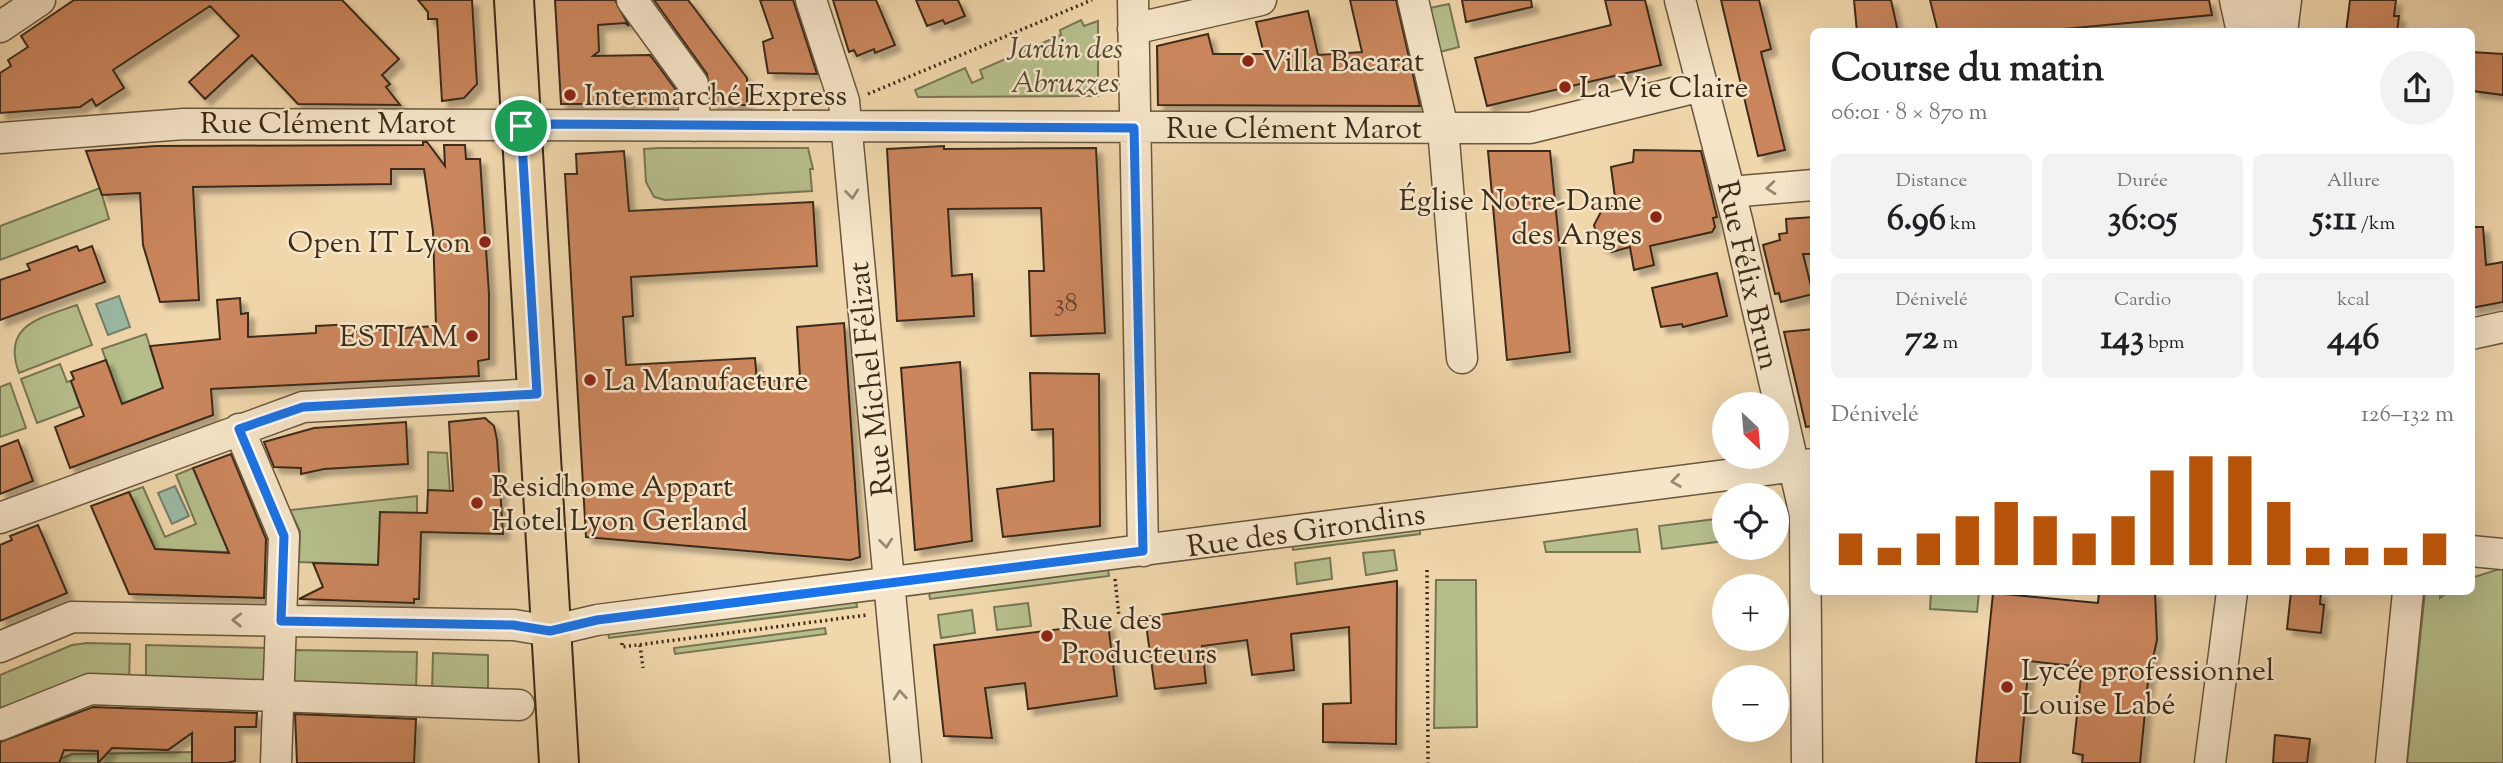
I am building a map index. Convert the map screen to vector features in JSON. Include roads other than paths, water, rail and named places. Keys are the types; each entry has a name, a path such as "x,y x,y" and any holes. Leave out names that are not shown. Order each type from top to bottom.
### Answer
{"main road":[{"path":"514,0 559,763"}],"street":[{"path":"0,27 40,0"},
{"path":"632,0 692,84 695,126"},
{"name":"Rue Michel Félizat","path":"811,0 845,114 906,763"},
{"path":"1143,551 1133,15 1261,0"},
{"path":"1413,0 1443,128 1462,358"},
{"name":"Rue Félix Brun","path":"1680,0 1803,465 1807,763"},
{"path":"2235,0 2241,28"},
{"path":"2260,0 2266,28"},
{"path":"2282,28 2286,0"},
{"name":"Rue Clément Marot","path":"0,138 184,124 484,122 521,126 695,126 845,114 1134,128 1530,128 1702,86"},
{"path":"1730,192 1810,185"},
{"path":"2475,333 2503,327"},
{"path":"0,518 303,407 537,394"},
{"path":"239,429 284,536 276,763"},
{"name":"Rue des Girondins","path":"550,631 597,620 1803,465"},
{"path":"2475,551 2503,554"},
{"path":"2210,763 2232,595"},
{"path":"2391,763 2408,595"},
{"path":"0,647 72,617 513,625 550,631"},
{"path":"0,725 90,689 519,705"}],"place":[{"name":"Villa Bacarat","path":"1248,61"},
{"name":"La Vie Claire","path":"1565,87"},
{"name":"Intermarché Express","path":"570,95"},
{"name":"Église Notre-Dame des Anges","path":"1656,217"},
{"name":"Open IT Lyon","path":"485,242"},
{"name":"ESTIAM","path":"472,336"},
{"name":"La Manufacture","path":"590,380"},
{"name":"Residhome Appart Hotel Lyon Gerland","path":"477,503"},
{"name":"Rue des Producteurs","path":"1047,636"},
{"name":"Lycée professionnel Louise Labé","path":"2007,687"}],"park label":[{"name":"Jardin des Abruzzes","path":"1065,65"}]}
